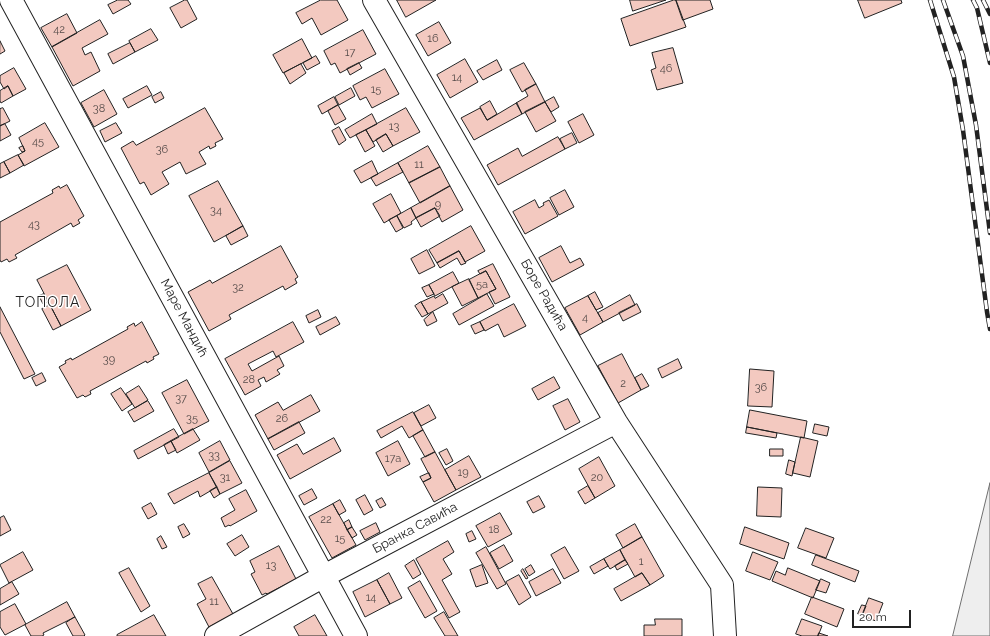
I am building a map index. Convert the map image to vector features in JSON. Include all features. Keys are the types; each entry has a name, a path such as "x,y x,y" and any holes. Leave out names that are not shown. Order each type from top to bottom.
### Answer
{"street":[{"name":"Маре Мандић","path":"11,0 356,636"},
{"name":"Боре Радића","path":"374,0 616,422 722,585 725,636"},
{"name":"Бранка Савића","path":"216,636 324,576 616,422"}],"shaded area":[{"path":"990,483 990,636 953,636"}],"building":[{"path":"118,0 128,0 131,4 113,14 108,5"},
{"path":"187,0 197,19 181,28 170,8"},
{"path":"321,0 337,0 348,20 321,35 312,18 302,24 296,13"},
{"path":"397,0 436,0 406,17"},
{"path":"630,0 666,0 633,11"},
{"path":"676,0 686,27 630,46 621,19"},
{"path":"676,0 710,0 713,9 683,20"},
{"path":"858,0 901,0 902,3 865,18"},
{"path":"67,14 77,33 52,47 41,28"},
{"path":"100,20 108,34 82,48 85,55 91,52 100,71 73,86 52,47"},
{"path":"439,22 451,43 428,56 416,35"},
{"path":"151,29 158,40 135,52 129,41"},
{"path":"363,30 376,54 340,73 335,63 331,65 324,51"},
{"path":"302,39 312,58 283,73 273,55"},
{"path":"0,41 5,51 0,54"},
{"path":"130,43 135,52 113,64 108,54"},
{"path":"673,48 683,83 657,90 651,70 656,68 652,53"},
{"path":"316,56 320,63 307,70 303,63"},
{"path":"465,59 478,82 450,98 437,75"},
{"path":"497,60 502,70 483,80 477,71"},
{"path":"359,63 362,68 350,75 347,69"},
{"path":"524,63 536,84 522,92 510,70"},
{"path":"301,64 306,73 290,84 284,73"},
{"path":"14,68 26,89 13,96 8,86 4,89 0,82 0,76"},
{"path":"385,69 399,94 372,108 366,97 360,100 353,86"},
{"path":"536,84 545,102 522,114 516,103 528,96 525,90"},
{"path":"8,86 13,96 1,103 0,91"},
{"path":"147,86 152,95 128,108 123,99"},
{"path":"351,88 355,96 339,105 335,97"},
{"path":"104,90 117,114 94,127 81,103"},
{"path":"161,92 164,98 155,103 152,97"},
{"path":"334,97 338,105 322,114 318,106"},
{"path":"554,97 559,107 551,112 545,102"},
{"path":"490,101 497,114 487,120 480,107"},
{"path":"545,102 556,121 536,132 525,112"},
{"path":"517,103 522,114 474,140 461,118 480,108 487,120"},
{"path":"338,105 346,119 335,125 328,111"},
{"path":"3,108 10,121 0,126 0,109"},
{"path":"205,108 223,139 215,143 216,146 210,149 209,146 199,152 206,164 186,174 180,162 162,172 169,184 151,195 144,182 140,184 121,148 133,141 136,145"},
{"path":"406,108 420,132 393,146 386,134 373,142 366,130"},
{"path":"372,114 377,124 350,138 345,130"},
{"path":"583,114 594,135 579,143 568,122"},
{"path":"45,123 59,147 24,166 18,155 25,151 19,138"},
{"path":"116,123 122,133 105,142 100,131"},
{"path":"5,124 11,135 0,141 0,126"},
{"path":"339,127 346,140 339,145 332,131"},
{"path":"366,130 375,146 365,152 356,135"},
{"path":"572,133 577,143 565,149 560,139"},
{"path":"386,134 393,146 383,152 376,140"},
{"path":"558,137 565,149 498,185 487,165 518,148 522,156"},
{"path":"23,146 25,151 22,152 19,148"},
{"path":"428,146 440,167 409,183 398,163"},
{"path":"18,155 24,165 10,173 4,162"},
{"path":"372,161 378,174 361,183 354,171"},
{"path":"4,162 10,173 0,178 0,164"},
{"path":"398,163 403,172 376,186 371,178"},
{"path":"440,167 450,186 420,203 409,183"},
{"path":"218,181 243,226 214,242 189,196"},
{"path":"67,185 84,216 78,220 80,223 73,227 71,223 15,255 17,258 9,262 7,259 1,262 0,222 53,193 52,190 59,186 60,188"},
{"path":"450,186 463,210 442,222 435,208 416,218 411,208"},
{"path":"565,190 574,207 559,215 550,198"},
{"path":"391,194 401,213 384,223 373,204"},
{"path":"535,200 539,208 544,205 543,203 549,200 558,216 525,234 513,212"},
{"path":"411,208 416,218 411,222 412,224 404,228 397,216"},
{"path":"435,208 440,216 421,227 416,218"},
{"path":"397,216 403,228 396,232 389,220"},
{"path":"243,226 248,236 231,245 226,236"},
{"path":"471,226 485,251 465,262 459,251 437,263 429,250"},
{"path":"281,246 298,277 295,279 297,283 285,290 283,286 229,315 231,319 209,331 188,292 210,280 212,283"},
{"path":"561,246 570,263 580,258 584,265 552,282 539,258"},
{"path":"427,250 435,266 419,274 411,259"},
{"path":"459,251 466,263 461,265 457,258 440,268 437,263"},
{"path":"493,264 510,297 495,304 489,292 496,289 486,271 480,274 478,271"},
{"path":"67,265 91,310 61,326 37,280"},
{"path":"486,271 496,289 478,298 469,280"},
{"path":"453,272 459,283 435,296 429,285"},
{"path":"469,279 478,298 462,306 452,287"},
{"path":"429,285 434,294 427,297 422,288"},
{"path":"595,292 603,307 596,310 588,296"},
{"path":"44,294 48,302 43,304 39,296"},
{"path":"443,294 448,303 428,314 421,302"},
{"path":"487,294 494,306 459,325 453,314"},
{"path":"630,295 635,305 603,322 598,313"},
{"path":"588,296 603,322 580,335 565,308"},
{"path":"421,302 428,314 422,317 415,306"},
{"path":"514,304 526,326 504,337 498,324 485,331 480,322"},
{"path":"637,304 641,312 623,321 619,313"},
{"path":"50,305 61,326 53,330 42,309"},
{"path":"0,307 35,374 24,379 0,332"},
{"path":"318,310 321,317 309,323 306,316"},
{"path":"433,312 437,321 427,326 424,320"},
{"path":"336,317 340,324 320,335 316,327"},
{"path":"142,322 159,354 147,363 146,361 90,391 91,394 85,397 83,395 77,398 59,367 66,363 65,361 71,358 72,360 128,329 127,327 134,323 135,326"},
{"path":"293,322 304,342 276,357 273,351 248,364 252,371 279,356 284,366 277,370 280,374 266,382 264,377 258,380 261,386 245,395 225,359"},
{"path":"480,322 484,330 475,334 471,326"},
{"path":"622,354 641,390 618,403 598,366"},
{"path":"678,359 682,368 662,378 658,369"},
{"path":"750,369 774,371 772,407 748,406"},
{"path":"42,373 46,381 36,386 32,378"},
{"path":"642,374 649,386 641,390 635,378"},
{"path":"554,377 560,388 538,400 532,389"},
{"path":"187,380 209,421 184,434 162,393"},
{"path":"139,386 148,400 135,408 126,394"},
{"path":"121,388 132,404 122,411 111,394"},
{"path":"311,395 320,411 268,439 255,415 278,402 283,410"},
{"path":"568,399 580,422 565,430 553,406"},
{"path":"148,401 154,411 134,422 128,412"},
{"path":"429,405 436,418 421,426 414,413"},
{"path":"750,410 807,421 804,438 747,427"},
{"path":"413,412 423,430 409,438 402,426 381,438 377,431"},
{"path":"299,422 305,433 274,450 268,439"},
{"path":"815,424 829,427 827,436 813,433"},
{"path":"747,427 777,433 776,438 746,433"},
{"path":"174,429 179,437 138,459 134,451"},
{"path":"193,429 200,440 177,453 171,441"},
{"path":"423,430 435,452 425,457 413,436"},
{"path":"801,437 818,441 810,477 793,473"},
{"path":"334,438 341,451 290,479 277,455 297,444 303,454"},
{"path":"171,441 176,450 168,454 164,445"},
{"path":"220,441 230,460 209,472 199,453"},
{"path":"398,441 410,464 388,476 376,453"},
{"path":"447,449 453,461 446,465 439,453"},
{"path":"770,449 783,449 783,456 770,456"},
{"path":"435,452 456,490 434,502 423,482 431,478 421,459"},
{"path":"469,456 481,477 456,490 445,470"},
{"path":"599,457 615,486 595,498 579,469"},
{"path":"789,460 795,462 792,476 786,474"},
{"path":"230,461 242,483 220,494 209,473"},
{"path":"209,473 217,487 200,497 198,491 174,504 168,494"},
{"path":"429,473 431,478 423,482 420,477"},
{"path":"588,486 595,498 585,504 578,492"},
{"path":"217,487 220,494 214,498 210,491"},
{"path":"758,487 782,488 781,517 757,516"},
{"path":"312,489 317,498 304,505 299,496"},
{"path":"246,490 257,511 230,526 225,527 221,518 235,510 229,499"},
{"path":"365,495 373,510 364,515 356,500"},
{"path":"539,496 545,507 533,513 527,502"},
{"path":"382,498 386,505 380,508 376,501"},
{"path":"340,500 346,511 339,515 333,504"},
{"path":"151,503 157,514 148,519 142,508"},
{"path":"333,504 356,545 332,558 309,517"},
{"path":"500,513 512,534 488,547 476,526"},
{"path":"4,516 11,530 0,536 0,518"},
{"path":"349,520 352,527 347,530 344,523"},
{"path":"376,523 380,532 365,540 360,531"},
{"path":"184,524 190,534 183,538 178,527"},
{"path":"635,524 642,537 623,548 616,535"},
{"path":"352,527 357,535 352,538 347,530"},
{"path":"745,527 789,543 784,559 740,544"},
{"path":"806,528 834,538 826,558 798,548"},
{"path":"472,531 476,539 469,542 466,534"},
{"path":"242,535 249,547 235,556 227,544"},
{"path":"161,536 167,547 162,549 157,539"},
{"path":"642,537 664,576 650,585 642,573 635,577 620,550"},
{"path":"448,541 454,552 443,559 452,574 442,580 460,612 449,618 416,559"},
{"path":"504,545 513,561 499,569 490,553"},
{"path":"279,546 296,579 267,594 262,595 251,574 255,572 250,561"},
{"path":"486,547 506,584 497,589 476,553"},
{"path":"565,547 579,571 564,579 551,555"},
{"path":"620,550 625,560 610,569 604,559"},
{"path":"23,552 33,570 9,583 0,565"},
{"path":"753,552 778,562 770,580 746,571"},
{"path":"816,555 859,571 855,582 812,565"},
{"path":"604,559 608,566 594,574 590,567"},
{"path":"414,560 421,574 413,579 405,566"},
{"path":"625,560 628,564 617,570 615,566"},
{"path":"482,565 488,583 476,587 470,570"},
{"path":"531,565 535,572 529,576 525,569"},
{"path":"129,568 150,606 141,612 119,573"},
{"path":"788,568 820,581 813,598 772,581 776,571 785,575"},
{"path":"523,569 528,578 526,579 521,571"},
{"path":"553,569 561,583 536,596 529,582"},
{"path":"389,573 402,598 390,604 377,580"},
{"path":"642,573 650,585 621,601 614,589"},
{"path":"519,575 531,597 519,605 506,582"},
{"path":"212,577 233,614 209,627 197,604 206,599 198,584"},
{"path":"821,579 830,583 826,593 816,590"},
{"path":"377,580 390,604 365,617 353,592"},
{"path":"420,581 437,611 425,618 408,588"},
{"path":"12,582 19,594 0,605 0,589"},
{"path":"812,597 844,609 837,627 805,614"},
{"path":"869,598 883,603 876,621 862,616"},
{"path":"67,602 75,617 43,633 44,635 42,636 31,636 25,625"},
{"path":"15,604 26,624 5,635 0,627 0,612"},
{"path":"862,605 866,606 862,616 858,614"},
{"path":"444,612 458,636 445,636 434,618"},
{"path":"154,615 166,636 117,636 117,635"},
{"path":"315,615 327,636 299,636 294,627"},
{"path":"75,617 85,635 84,636 73,636 66,623"},
{"path":"655,619 682,619 682,636 644,636 644,625 655,625"},
{"path":"802,619 822,626 818,636 802,636 796,634"},
{"path":"819,633 828,636 818,636"}],"railway":[{"path":"930,0 954,77 963,130 990,329"},
{"path":"943,0 963,56 976,125 990,233"},
{"path":"973,0 977,8 990,63"},
{"path":"983,0 990,14"}],"district":[{"name":"ТОПОЛА","path":"48,303"}]}
